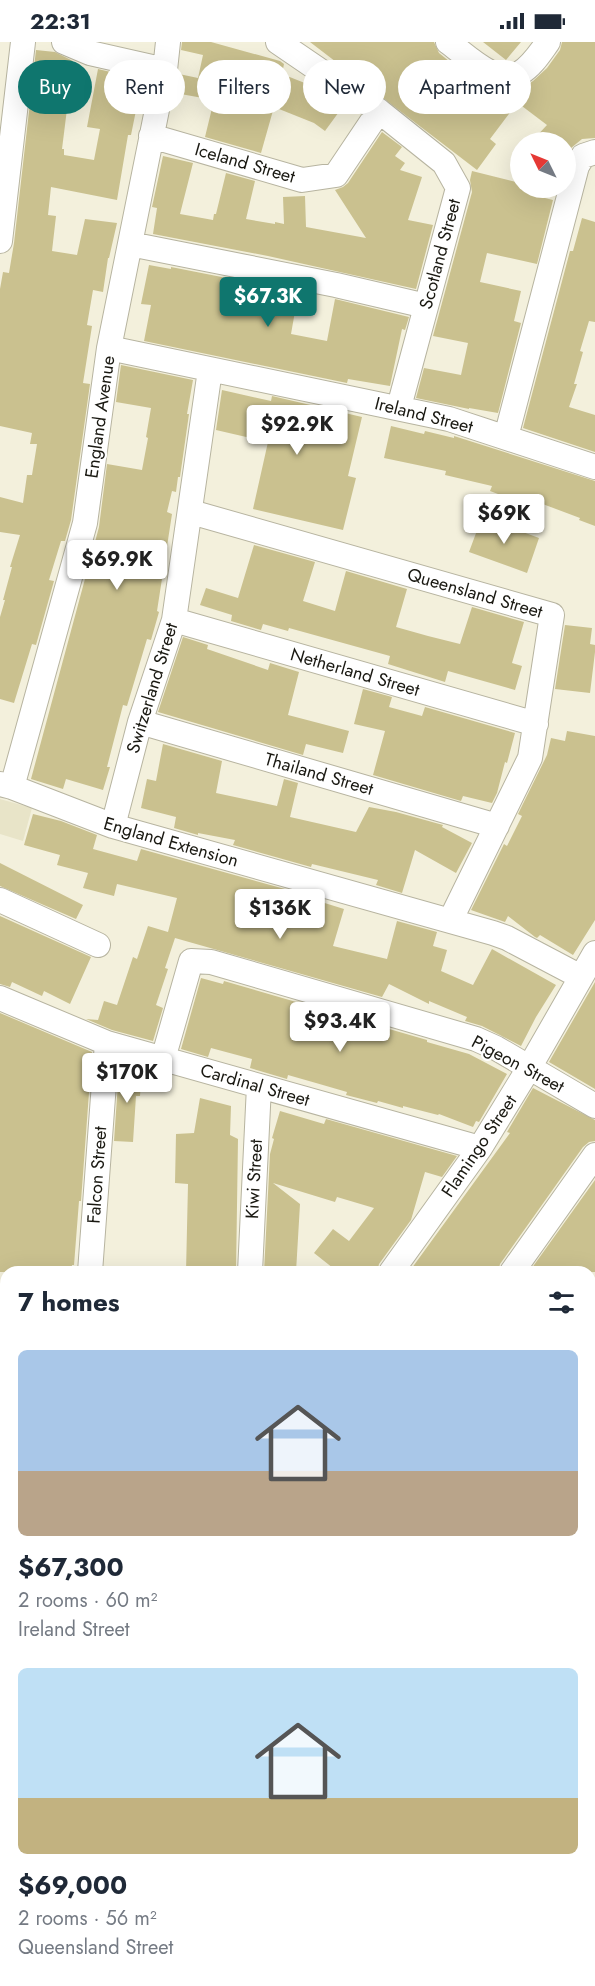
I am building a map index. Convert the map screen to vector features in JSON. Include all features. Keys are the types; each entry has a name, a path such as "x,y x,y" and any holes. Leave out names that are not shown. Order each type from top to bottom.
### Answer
{"street":[{"path":"0,241 23,42"},
{"path":"64,42 91,47 133,60"},
{"name":"England Avenue","path":"166,60 168,42"},
{"name":"Scotland Street","path":"278,42 304,60"},
{"path":"448,42 489,72 509,79 520,74 530,65 548,42"},
{"name":"England Avenue","path":"6,785 85,523 109,348 156,114"},
{"name":"Iceland Street","path":"151,136 302,180 336,175 377,114"},
{"name":"Scotland Street","path":"383,114 444,163 458,188 399,407"},
{"path":"506,437 577,166 583,156 595,152"},
{"path":"130,244 336,285 426,306"},
{"name":"Ireland Street","path":"109,348 449,419 595,467"},
{"name":"Switzerland Street","path":"112,826 140,722 174,620 210,370"},
{"name":"Queensland Street","path":"191,512 552,615 530,758 451,920"},
{"name":"Netherland Street","path":"174,620 536,723"},
{"name":"Thailand Street","path":"140,722 498,826"},
{"name":"England Extension","path":"6,785 112,826 451,920 507,938 581,977"},
{"path":"0,900 98,945"},
{"name":"Flamingo Street","path":"395,1266 480,1148 530,1068 595,952"},
{"name":"Pigeon Street","path":"163,1059 191,961 211,962 459,1034 496,1048 595,1106"},
{"name":"Cardinal Street","path":"0,998 108,1043 480,1148"},
{"name":"Falcon Street","path":"90,1266 108,1043"},
{"name":"Kiwi Street","path":"250,1266 259,1086"},
{"path":"516,1266 595,1155"}],"shaded area":[{"path":"0,799 32,808 23,841 0,834"}],"building":[{"path":"182,42 211,42 276,60 202,60 203,55 181,50"},
{"path":"310,42 434,42 439,53 448,60 398,60 398,109 386,100 386,60 333,60"},
{"path":"483,42 521,42 506,60"},
{"path":"562,42 595,42 595,138 582,139 576,144 576,132 540,132 547,125 531,113 531,82 547,68 560,50"},
{"path":"36,50 55,52 71,60 35,60"},
{"path":"98,69 104,70 104,114 135,114 131,135 128,135 117,200 51,187 48,215 56,216 52,251 77,255 85,219 117,223 108,258 103,292 93,290 87,325 92,326 83,383 90,384 71,520 65,541 61,541 49,580 54,581 36,645 32,644 14,703 0,699 0,617 12,567 10,567 20,535 0,532 0,497 23,503 27,475 32,475 37,444 30,444 32,433 0,426 0,289 3,272 9,273 29,114 66,114 62,149 64,149 64,155 94,160 100,129 87,127 89,114 92,114"},
{"path":"185,75 197,78 197,97 185,95"},
{"path":"291,78 303,82 303,114 337,114 325,131 314,123 291,114"},
{"path":"211,114 272,114 261,153 205,137"},
{"path":"404,114 509,114 490,139 496,144 477,170"},
{"path":"382,132 402,147 395,156 405,163 400,170 422,177 408,220 433,225 416,289 268,256 153,234 157,208 152,207 163,156 193,163 180,214 213,220 226,173 255,181 246,219 284,224 283,197 305,196 306,227 366,238 335,190 348,183"},
{"path":"472,171 510,180 510,198 553,200 537,264 487,253 480,282 521,291 514,321 521,323 498,413 416,398 424,368 461,375 468,343 433,336 472,192 470,180"},
{"path":"582,218 595,222 595,322 589,321 580,351 583,352 574,384 577,384 569,407 595,415 595,452 523,428 570,251 573,251"},
{"path":"149,265 237,280 235,289 297,300 291,334 327,341 335,299 409,317 405,330 402,329 390,386 348,379 347,383 144,341 151,305 141,304"},
{"path":"121,365 193,380 187,414 189,414 180,477 178,477 176,492 172,491 167,512 172,514 157,611 159,612 151,640 147,639 127,706 123,705 103,790 66,779 63,789 31,779 99,527 107,464 142,470 148,438 146,437 151,408 116,402"},
{"path":"222,390 271,401 272,396 362,417 348,476 356,478 343,530 253,509 268,442 216,430"},
{"path":"391,426 424,434 425,431 454,438 454,436 595,481 595,526 516,494 514,500 490,491 492,486 445,475 446,471 384,458"},
{"path":"482,517 539,538 527,573 469,552"},
{"path":"254,545 315,562 303,601 335,611 346,571 407,589 396,627 460,644 472,607 524,622 512,663 522,666 515,690 448,671 445,682 388,664 390,656 289,628 288,631 263,624 261,630 231,621 232,615 200,605 206,588 238,598"},
{"path":"565,625 592,628 590,644 595,645 595,652 590,693 555,689"},
{"path":"183,637 208,645 207,649 268,670 270,663 299,672 288,715 349,731 343,753 306,744 303,755 158,712"},
{"path":"363,689 392,697 389,707 422,716 425,707 515,733 492,803 463,796 461,801 373,775 385,731 354,724"},
{"path":"567,731 595,736 595,920 573,955 540,935 535,937 508,916 505,922 471,910 504,844 507,846 522,816 518,814 547,755 551,738 565,741"},
{"path":"163,744 222,761 216,793 277,806 284,779 298,783 290,817 356,832 369,807 443,825 442,827 472,843 456,873 415,850 402,893 376,885 378,880 312,864 311,867 233,845 235,840 198,833 198,835 174,828 176,817 141,808 147,779 156,781"},
{"path":"33,814 61,821 97,835 93,849 137,861 141,849 303,894 302,896 344,909 333,946 387,959 397,921 437,932 433,946 447,950 441,971 473,985 492,949 556,985 521,1046 482,1026 465,1021 467,1017 429,1001 429,1004 389,984 382,997 175,938 156,1005 163,1008 153,1041 112,1030 86,1019 98,1020 104,1001 117,1005 133,957 137,959 148,926 168,932 177,898 117,884 114,896 83,888 88,873 57,865 60,855 24,845"},
{"path":"0,863 83,905 76,919 0,886"},
{"path":"0,916 91,957 70,1004 44,991 42,996 12,982 10,987 0,984"},
{"path":"201,978 223,984 224,981 427,1040 427,1042 469,1054 507,1074 479,1122 476,1121 473,1127 439,1114 378,1101 377,1103 288,1075 287,1079 250,1068 252,1059 211,1048 208,1057 181,1049"},
{"path":"595,982 595,1089 549,1062"},
{"path":"0,1013 92,1052 74,1265 0,1266"},
{"path":"119,1068 142,1070 140,1096 136,1096 133,1142 114,1141"},
{"path":"533,1088 595,1120 595,1141 583,1147 500,1266 413,1266 510,1133 507,1132"},
{"path":"200,1098 231,1106 230,1135 238,1139 236,1266 186,1266 188,1184 175,1183 176,1134 194,1133"},
{"path":"280,1111 324,1124 326,1119 457,1156 442,1177 425,1172 411,1220 378,1266 330,1266 314,1253 333,1229 349,1241 374,1208 337,1197 335,1202 273,1183 300,1204 296,1266 264,1266 270,1154 274,1139 272,1138"},
{"path":"595,1180 595,1266 533,1266"}]}
